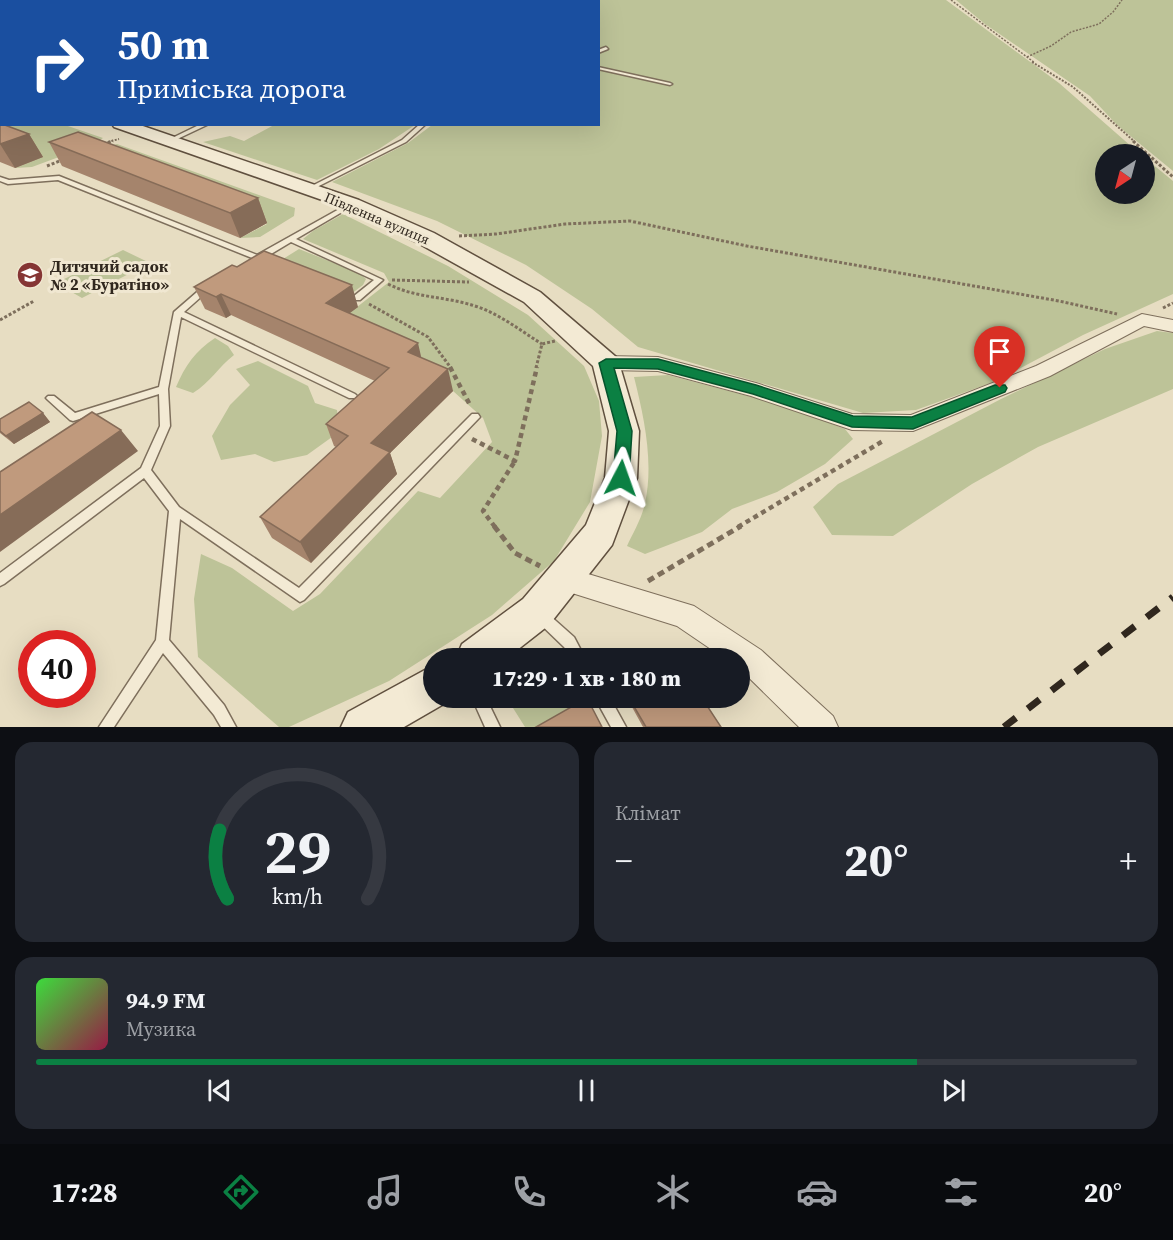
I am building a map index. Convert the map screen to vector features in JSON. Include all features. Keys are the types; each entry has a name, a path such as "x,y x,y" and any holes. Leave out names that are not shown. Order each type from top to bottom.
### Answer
{"street":[{"name":"Південна вулиця","path":"125,126 352,204 426,238 531,297 606,363"},
{"path":"489,648 536,612 600,534 621,478 624,431 606,363 658,364 756,390 852,422 913,423 1043,371 1142,320 1173,326"},
{"path":"565,579 684,615 751,660 822,727"},
{"path":"372,725 423,694"}],"lane":[{"path":"600,51 606,48"},
{"path":"600,68 670,84"},
{"path":"170,141 203,126"},
{"path":"309,189 404,141 422,126"},
{"path":"0,179 8,182 59,178 252,261 352,204"},
{"path":"290,239 379,280 357,298"},
{"path":"0,580 145,471 165,426 163,389 178,312 219,281"},
{"path":"178,312 352,396"},
{"path":"51,398 73,417 163,389"},
{"path":"145,471 175,510 300,596 475,417"},
{"path":"106,727 162,642 175,510"},
{"path":"536,612 573,648"},
{"path":"162,642 219,710 229,727"},
{"path":"484,708 493,727"},
{"path":"608,708 619,727"}],"path":[{"path":"951,0 1026,58 1073,87 1173,177"},
{"path":"1026,58 1052,46 1071,32 1099,24 1113,12 1122,0"},
{"path":"96,147 125,126"},
{"path":"8,182 65,159"},
{"path":"426,238 496,234 565,224 630,221 758,248 1059,301 1142,320 1173,303"},
{"path":"379,280 461,283 500,279"},
{"path":"379,280 407,294 470,304 503,320 542,344 579,337"},
{"path":"357,298 428,337 448,362 475,417"},
{"path":"0,320 34,301"},
{"path":"542,344 515,461 483,511 515,552 565,579"},
{"path":"621,597 913,423"},
{"path":"459,433 515,461"}],"green space":[{"path":"600,0 946,0 1059,83 1129,144 1095,144 1095,204 1155,204 1155,166 1173,181 1173,294 1083,335 996,381 916,410 863,413 638,347 592,309 526,265 437,221 332,182 408,143 431,126 600,126"},
{"path":"956,0 1173,0 1173,171 1155,156 1155,144 1140,144 1117,125 1090,96 985,24"},
{"path":"0,126 68,126 103,138 94,144 32,167 15,168 42,157 0,140"},
{"path":"272,126 414,126 379,149 317,180 203,142 230,136 244,141"},
{"path":"117,144 295,208 294,216 260,237 240,238 267,224 100,148"},
{"path":"343,214 448,266 528,315 584,366 599,401 602,436 590,502 554,561 492,615 440,648 423,648 423,659 389,681 289,727 279,727 198,657 194,599 201,554 232,568 293,611 320,594 418,491 440,498 492,442 483,418 453,391 414,373 334,325 389,282 384,273 303,239"},
{"path":"299,249 359,273 366,279 363,285 343,300 267,269"},
{"path":"123,250 150,263 82,298 56,283"},
{"path":"1157,331 1173,333 1173,389 1038,447 972,484 893,536 832,535 813,507 838,484 1001,399 1105,349"},
{"path":"215,338 228,346 234,355 193,393 176,387 191,360"},
{"path":"258,361 308,386 315,403 337,410 339,432 307,455 274,462 255,454 221,460 212,436 230,405 250,385 236,369"},
{"path":"668,375 782,405 845,429 853,439 825,464 777,492 732,509 702,532 645,554 627,546 644,509 648,487 648,456 644,424 634,377"},
{"path":"513,708 575,708 542,727 525,727"}],"building":[{"path":"0,126 7,126 29,134 0,144"},
{"path":"78,132 258,198 230,213 49,142"},
{"path":"264,251 352,285 326,303 418,343 408,352 448,369 371,443 390,452 300,542 260,517 348,436 326,424 389,368 221,294 216,297 194,287 232,265 237,267"},
{"path":"29,402 43,413 6,436 0,431 0,419"},
{"path":"92,412 121,430 0,515 0,472"},
{"path":"569,708 592,708 602,727 536,727"},
{"path":"635,708 709,708 721,727 646,727"}],"railway":[{"path":"1004,727 1173,597"}],"place":[{"name":"Дитячий садок № 2 «Буратіно»","path":"30,275"}],"route":[{"path":"621,478 624,431 606,363 658,364 756,390 852,422 913,423 1000,388"}]}
